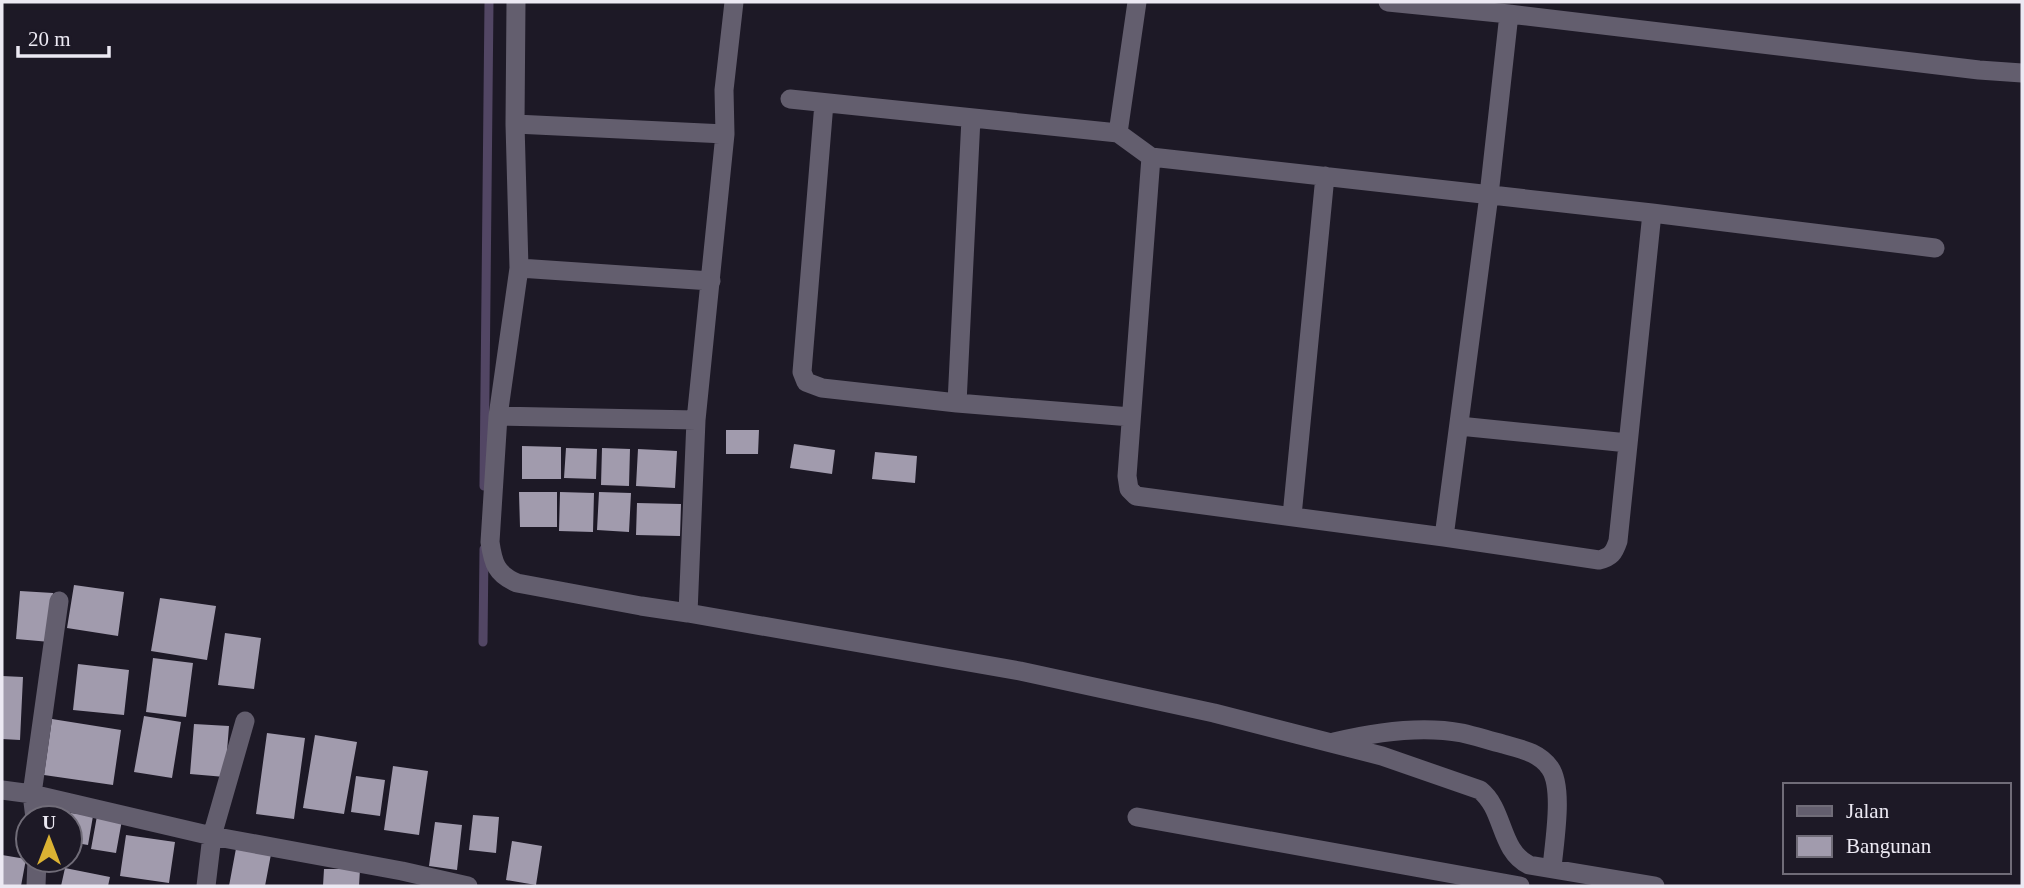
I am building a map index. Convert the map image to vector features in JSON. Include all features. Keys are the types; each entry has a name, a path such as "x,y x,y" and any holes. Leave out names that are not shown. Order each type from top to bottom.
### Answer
{"street":[{"path":"516,2 515,124 519,268 498,416 490,542 492,559 506,578 517,583 640,606 688,612 1020,671 1214,713 1382,756 1480,790 1494,808 1510,847 1516,856 1529,864 1655,886"},
{"path":"688,612 696,420 725,134 724,90 734,2"},
{"path":"1118,133 1137,2"},
{"path":"1388,2 1455,5 1509,14 2022,73"},
{"path":"1444,537 1489,195 1509,14"},
{"path":"789,99 1118,133 1151,157 1652,213 1935,248"},
{"path":"824,103 802,372 806,382 822,388 957,403 1130,417"},
{"path":"957,403 971,118"},
{"path":"515,124 725,134"},
{"path":"1151,157 1126,476 1129,488 1136,496 1599,560 1609,558 1618,541 1652,213"},
{"path":"1292,516 1325,176"},
{"path":"519,268 711,281"},
{"path":"498,416 696,420"},
{"path":"1459,426 1628,443"},
{"path":"33,804 32,794 59,601"},
{"path":"206,886 212,836 245,721"},
{"path":"1330,743 1374,732 1416,730 1460,733 1530,752 1541,758 1551,768 1558,795 1552,868"},
{"path":"2,790 32,794 212,836 468,886"},
{"path":"1137,817 1520,886"}],"building":[{"path":"726,430 759,430 758,454 726,454"},
{"path":"794,444 835,450 832,474 790,468"},
{"path":"522,446 561,447 561,479 522,479"},
{"path":"566,448 597,449 596,479 564,478"},
{"path":"602,448 630,449 629,486 601,485"},
{"path":"638,449 677,451 675,488 636,486"},
{"path":"875,452 917,456 915,483 872,479"},
{"path":"519,492 557,492 557,527 520,527"},
{"path":"560,492 594,493 593,532 559,531"},
{"path":"599,492 631,493 629,532 597,530"},
{"path":"637,503 681,504 680,536 636,535"},
{"path":"74,585 124,592 118,636 67,628"},
{"path":"20,591 53,593 50,642 16,639"},
{"path":"160,598 216,606 207,660 151,651"},
{"path":"225,633 261,638 254,689 218,685"},
{"path":"153,658 193,663 186,717 146,712"},
{"path":"78,664 129,670 124,715 73,710"},
{"path":"2,676 23,677 20,740 2,739"},
{"path":"144,716 181,722 172,778 134,772"},
{"path":"52,719 121,730 113,785 44,775"},
{"path":"194,724 229,726 225,777 190,774"},
{"path":"267,733 305,738 294,819 256,814"},
{"path":"315,735 357,742 344,814 303,808"},
{"path":"393,766 428,771 419,835 384,830"},
{"path":"356,776 385,780 380,816 351,812"},
{"path":"84,815 93,816 88,845 84,844"},
{"path":"473,815 499,817 496,853 469,850"},
{"path":"97,816 122,820 116,853 91,849"},
{"path":"435,822 462,825 457,870 429,866"},
{"path":"126,835 175,842 169,883 120,876"},
{"path":"512,841 542,846 536,885 506,880"},
{"path":"237,843 272,849 265,886 229,886"},
{"path":"2,855 14,857 14,874 23,874 21,886 2,886"},
{"path":"324,869 360,869 359,886 323,886"},
{"path":"84,872 110,877 108,886 61,886 64,874 84,874"}],"waterway":[{"path":"484,486 489,2"},
{"path":"483,642 484,549"}]}
